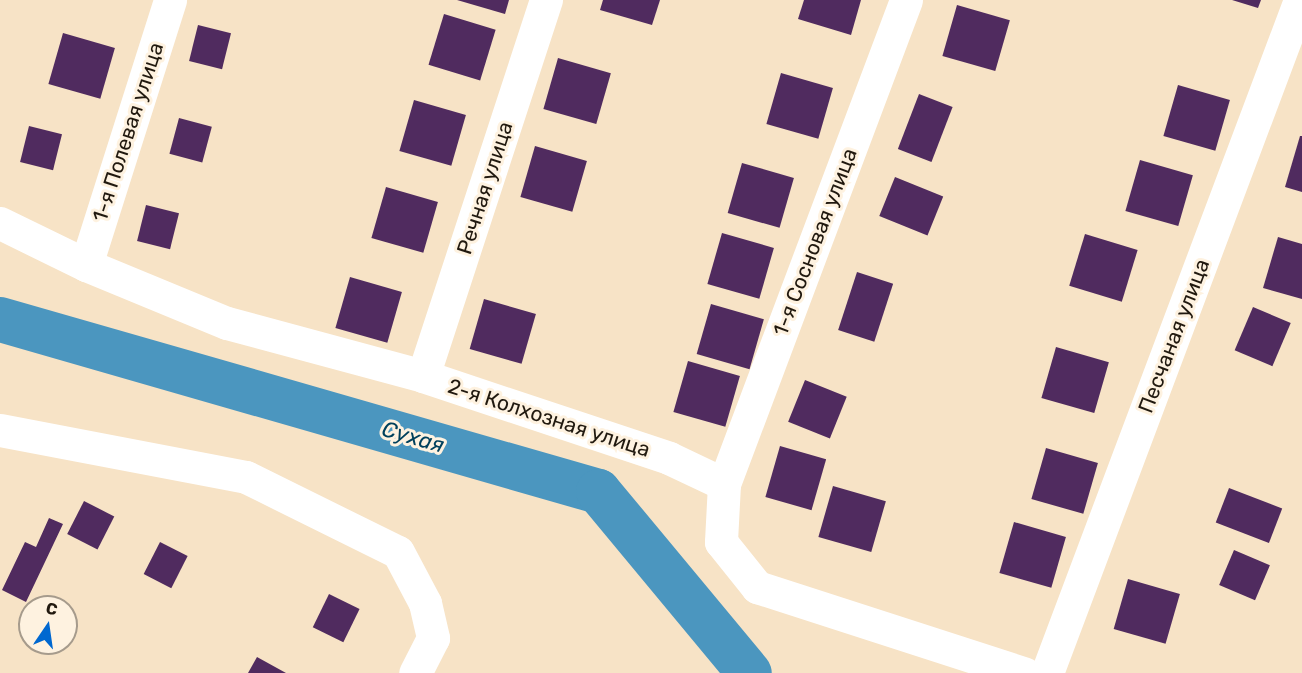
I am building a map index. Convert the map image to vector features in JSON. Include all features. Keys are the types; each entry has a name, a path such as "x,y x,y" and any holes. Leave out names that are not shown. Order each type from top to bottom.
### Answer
{"street":[{"name":"1-я Полевая улица","path":"86,264 170,0"},
{"name":"Речная улица","path":"423,376 546,0"},
{"name":"1-я Сосновая улица","path":"724,484 906,0"},
{"name":"Песчаная улица","path":"1047,673 1300,0"},
{"name":"2-я Колхозная улица","path":"0,223 86,264 227,323 423,376 669,458 724,484"},
{"path":"0,430 159,458 246,477 398,552 425,603 433,638 415,673"},
{"path":"724,484 721,542 757,587 1024,673"}],"building":[{"path":"457,0 509,0 505,14"},
{"path":"603,0 660,0 652,25 600,10"},
{"path":"804,0 861,0 851,35 798,19"},
{"path":"1232,0 1261,0 1258,8"},
{"path":"957,5 1010,20 995,71 942,56"},
{"path":"444,14 496,30 480,80 429,65"},
{"path":"198,25 231,33 222,69 189,61"},
{"path":"63,33 115,48 100,99 48,84"},
{"path":"558,58 611,73 596,124 543,109"},
{"path":"781,73 833,88 818,139 766,124"},
{"path":"1178,85 1230,100 1215,151 1163,136"},
{"path":"919,94 953,107 931,162 898,149"},
{"path":"414,100 466,115 451,166 399,151"},
{"path":"179,118 212,127 202,163 169,154"},
{"path":"29,126 62,134 53,170 20,162"},
{"path":"1300,136 1302,136 1302,192 1285,187"},
{"path":"535,146 587,161 572,212 520,197"},
{"path":"1140,160 1193,175 1178,226 1125,211"},
{"path":"742,163 794,178 780,228 728,213"},
{"path":"895,177 943,196 927,235 879,216"},
{"path":"386,187 438,202 423,253 371,238"},
{"path":"146,205 179,213 170,249 137,241"},
{"path":"722,233 774,248 759,299 707,284"},
{"path":"1085,234 1138,250 1122,302 1069,286"},
{"path":"1278,237 1302,244 1302,299 1263,288"},
{"path":"857,272 893,284 874,342 838,330"},
{"path":"350,277 402,292 387,343 335,328"},
{"path":"484,299 536,314 522,364 470,349"},
{"path":"711,304 764,319 750,369 697,354"},
{"path":"1253,307 1291,323 1272,366 1235,350"},
{"path":"1056,347 1109,362 1094,413 1041,398"},
{"path":"688,361 740,376 725,427 673,412"},
{"path":"805,380 847,397 830,439 788,422"},
{"path":"780,446 826,459 812,510 765,497"},
{"path":"1046,448 1098,463 1083,514 1031,499"},
{"path":"833,486 886,501 871,552 818,537"},
{"path":"1229,488 1282,508 1269,543 1216,523"},
{"path":"84,501 114,516 97,549 67,534"},
{"path":"49,518 63,524 29,595 18,595 18,598 2,590 25,542 36,547"},
{"path":"1014,522 1066,537 1051,588 999,573"},
{"path":"160,542 188,556 171,588 144,574"},
{"path":"1234,550 1270,565 1255,600 1219,585"},
{"path":"1128,579 1180,594 1166,644 1114,629"},
{"path":"329,594 360,609 343,642 313,627"},
{"path":"257,657 286,673 248,673"}],"waterway":[{"name":"Сухая","path":"0,319 598,491 749,673"}]}
